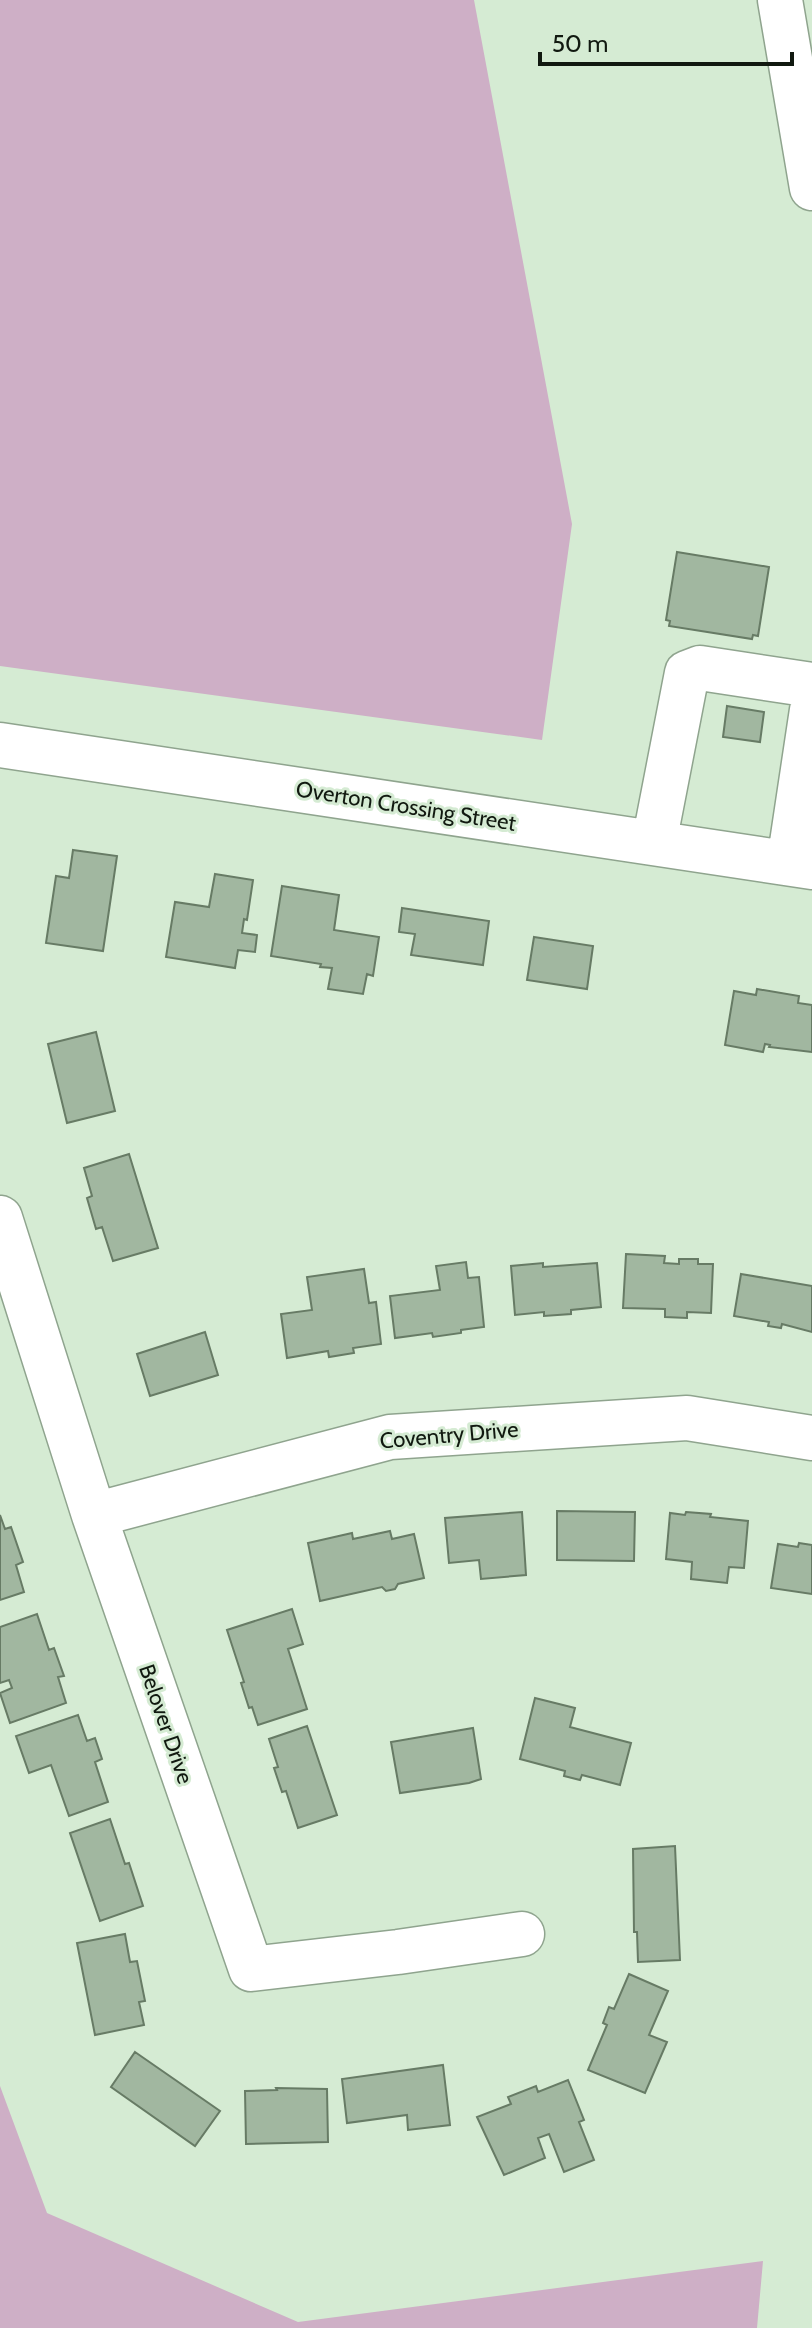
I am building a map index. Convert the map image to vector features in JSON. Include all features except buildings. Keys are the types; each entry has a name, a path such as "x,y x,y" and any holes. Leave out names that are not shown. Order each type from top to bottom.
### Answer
{"street":[{"path":"780,0 812,188"},
{"path":"654,843 687,673 700,668 812,685"},
{"path":"801,865 812,710"},
{"name":"Overton Crossing Street","path":"0,745 801,865"},
{"name":"Belover Drive","path":"0,1218 94,1515 251,1969 522,1934"},
{"name":"Coventry Drive","path":"94,1515 390,1437 687,1418 812,1438"}],"shaded area":[{"path":"0,0 474,0 572,524 542,740 0,666"},
{"path":"0,2086 47,2213 298,2322 763,2261 757,2328 0,2328"}]}
